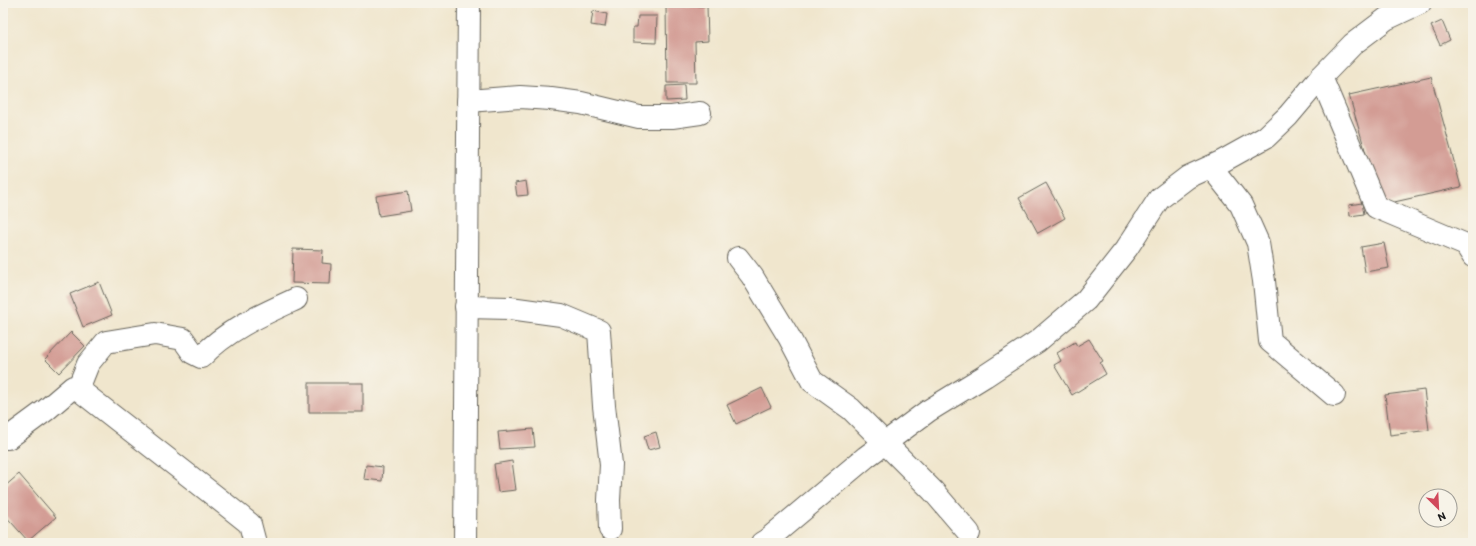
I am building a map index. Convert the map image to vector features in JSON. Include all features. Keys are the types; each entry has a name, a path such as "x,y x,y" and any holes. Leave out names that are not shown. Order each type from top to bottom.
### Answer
{"street":[{"path":"465,543 469,3"},
{"path":"766,542 885,442 928,411 1038,341 1086,300 1127,248 1159,199 1188,177 1211,167 1266,137 1288,116 1321,77 1353,44 1386,19 1420,3"},
{"path":"1321,77 1376,208 1466,245 1473,256"},
{"path":"468,100 520,97 551,99 581,103 639,117 672,117 700,113"},
{"path":"1211,167 1241,205 1258,243 1264,281 1270,341 1334,394"},
{"path":"738,258 752,276 789,337 812,381 851,409 933,491 969,533"},
{"path":"78,389 88,364 106,342 154,334 183,339 193,353 201,357 230,332 252,319 296,299"},
{"path":"466,307 510,308 561,315 599,331 604,406 611,465 609,500 610,529"},
{"path":"3,438 8,438 73,388 78,389 250,524 255,543"}],"building":[{"path":"666,6 707,6 708,41 695,42 696,83 667,83"},
{"path":"593,11 607,14 605,27 591,25"},
{"path":"638,16 657,16 656,43 633,42 633,27 637,27"},
{"path":"1442,21 1450,40 1440,45 1431,26"},
{"path":"1431,77 1461,187 1381,205 1349,95"},
{"path":"684,85 685,100 666,101 666,86"},
{"path":"526,181 528,195 517,196 515,183"},
{"path":"1046,183 1065,218 1038,233 1019,198"},
{"path":"408,191 411,211 379,216 376,196"},
{"path":"1362,203 1364,214 1350,216 1349,205"},
{"path":"1384,243 1389,268 1365,272 1361,247"},
{"path":"293,249 323,250 322,263 331,264 330,284 292,283"},
{"path":"99,282 112,315 83,327 70,294"},
{"path":"71,332 85,346 59,373 45,359"},
{"path":"1089,339 1103,361 1100,363 1106,374 1072,395 1054,365 1061,361 1057,353 1075,342 1077,346"},
{"path":"309,383 363,383 363,412 309,412"},
{"path":"762,388 771,407 736,424 727,405"},
{"path":"1424,390 1429,430 1390,435 1385,395"},
{"path":"533,429 535,447 500,449 498,432"},
{"path":"656,432 660,447 648,450 644,436"},
{"path":"512,461 516,490 498,492 494,464"},
{"path":"366,465 383,467 382,481 364,479"},
{"path":"19,474 56,517 28,541 3,513 3,488"}]}
